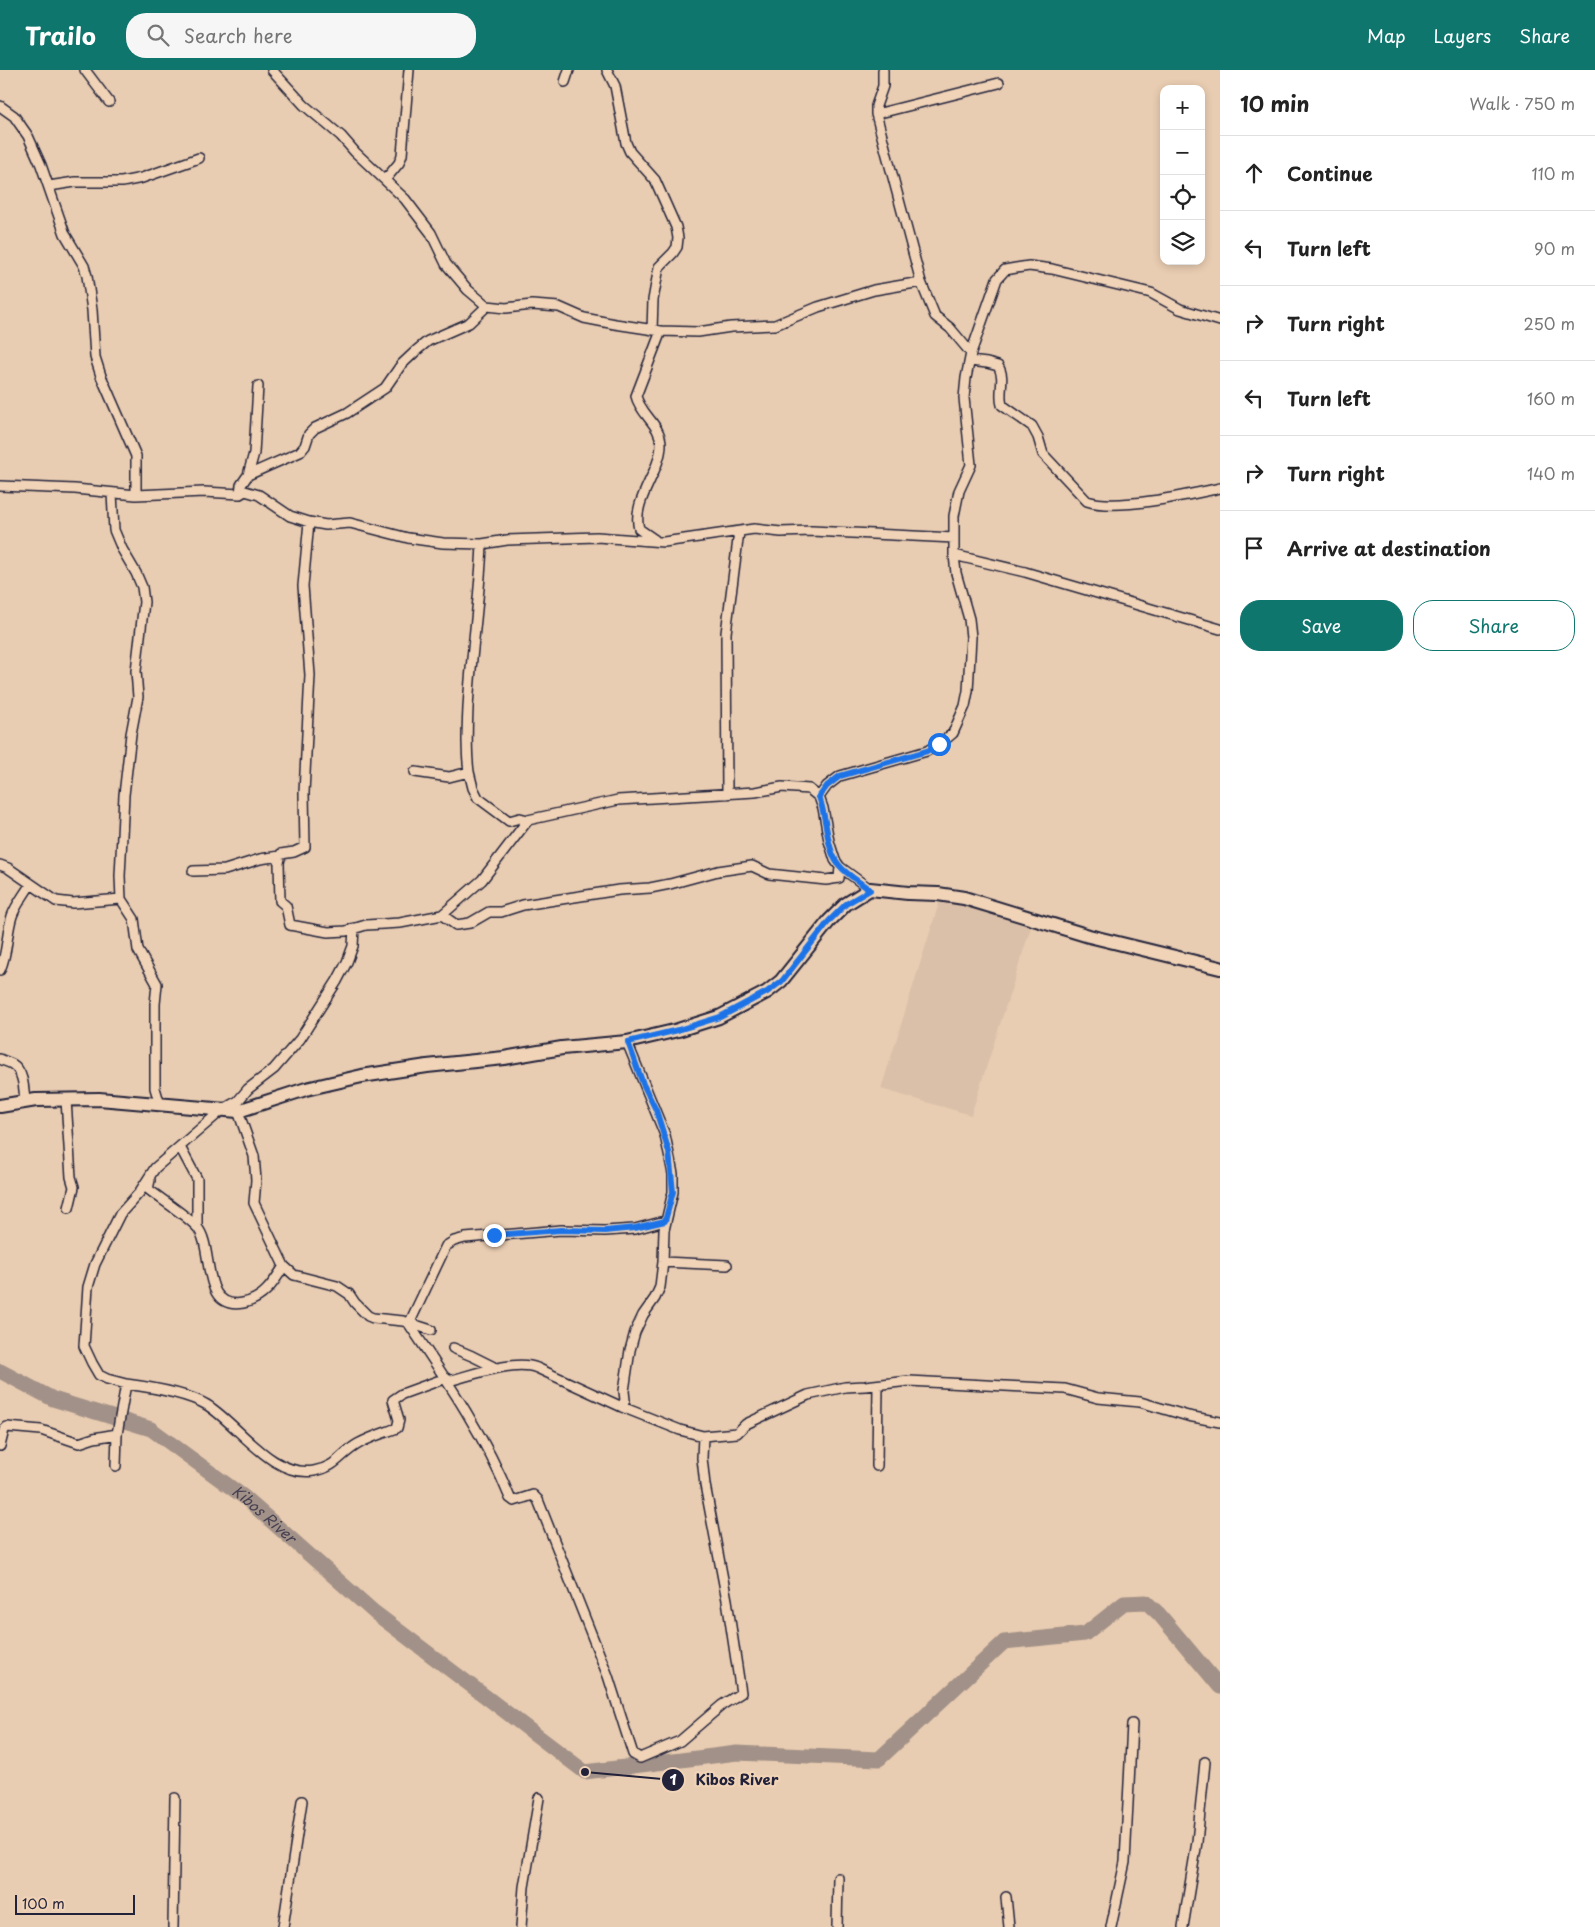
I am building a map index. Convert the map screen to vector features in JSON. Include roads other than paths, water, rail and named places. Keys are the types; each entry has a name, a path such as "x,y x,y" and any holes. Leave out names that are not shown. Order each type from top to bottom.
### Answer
{"main road":[{"path":"0,1106 25,1102 99,1099 238,1111 306,1089 362,1076 427,1066 504,1058 562,1048 628,1042 678,1030 720,1017 767,992 782,981 829,921 846,904 870,890 938,894 964,898 1089,936 1220,968"}],"street":[{"path":"85,70 90,80 109,102"},
{"path":"272,70 304,105 341,136 405,199 431,233 446,264 468,290 487,306 506,308 532,305 559,307 584,318 656,330 698,332 775,326 818,307 874,290 921,282"},
{"path":"385,180 399,163 402,155 409,70"},
{"path":"565,82 569,70"},
{"path":"607,70 615,86 626,143 630,152 655,180 673,220 678,238 677,247 659,267 653,300 656,330 636,396 637,402 644,414 660,434 661,444 659,457 638,514 638,523 639,529 660,542"},
{"path":"883,70 883,86 876,106 876,114 921,282 935,316 950,328 970,357 998,366 1002,378 1002,405 1032,426 1044,454 1087,501 1096,504 1138,502 1220,488"},
{"path":"876,114 999,83"},
{"path":"0,106 14,116 28,136 49,186 65,234 88,276 95,357 101,376 136,456 136,495"},
{"path":"49,186 75,182 122,182 142,178 200,158"},
{"path":"819,797 827,786 840,776 927,751 946,740 957,725 965,706 968,691 971,636 969,619 956,573 954,516 959,491 971,465 964,398 970,357 998,278 1005,270 1029,266 1052,269 1151,293 1180,309 1220,321"},
{"path":"248,475 300,452 305,446 309,434 316,428 347,413 379,393 393,378 401,365 428,341 470,324 487,306"},
{"path":"240,494 241,485 248,475 254,453 258,386"},
{"path":"0,486 136,495 204,492 240,494 245,492 259,495 290,516 308,522 326,525 350,523 427,542 482,544 507,540 597,537 660,542 754,529 782,532 812,531 920,538 954,538"},
{"path":"112,493 114,530 142,587 144,602 136,671 138,697 131,734 124,795 120,876 121,899 134,919 138,950 156,984 155,1088 160,1105"},
{"path":"193,871 225,870 260,859 294,852 305,847 304,793 310,675 303,586 308,522"},
{"path":"727,794 726,633 739,532"},
{"path":"482,544 481,581 470,665 466,749 469,772 478,798 509,820 520,818 528,820 618,800 727,794 800,787 814,792 819,797 831,850 840,867 870,890"},
{"path":"954,555 1011,568 1220,629"},
{"path":"415,772 449,777 469,772"},
{"path":"280,856 280,901 286,906 290,925 328,932 346,931 366,925 400,924 442,914 482,880 528,820"},
{"path":"0,865 8,868 30,885 56,901 64,903 121,899"},
{"path":"442,914 456,926 470,924 489,912 501,912 523,905 619,890 656,887 718,871 752,866 769,874 826,880 838,878 840,867"},
{"path":"0,970 6,957 12,916 30,885"},
{"path":"354,928 353,946 347,962 300,1039 274,1069 248,1089 238,1101 222,1110 150,1173 139,1194 120,1214 95,1264 88,1287 84,1346 100,1375 107,1380 148,1387 191,1398 207,1406 271,1459 283,1466 298,1471 312,1471 331,1466 346,1451 360,1442 396,1428 399,1420 393,1400 402,1394 447,1380 496,1368 524,1364 530,1365 622,1408 680,1430 703,1436 737,1432 746,1424 808,1395 845,1387 878,1385 909,1380 1065,1389 1098,1398 1140,1402 1188,1416 1220,1422"},
{"path":"622,1408 625,1400 624,1392 630,1350 643,1315 660,1287 665,1221 673,1192 669,1152 656,1110 643,1084 628,1042"},
{"path":"0,1059 12,1064 17,1070 23,1082 25,1102"},
{"path":"66,1100 71,1177 74,1187 69,1208"},
{"path":"238,1111 254,1156 256,1180 254,1203 284,1266 294,1275 337,1286 350,1294 355,1303 368,1316 394,1320 431,1330"},
{"path":"180,1148 197,1179 197,1227"},
{"path":"150,1173 148,1189 197,1227 206,1240 208,1273 212,1285 219,1296 228,1302 243,1303 266,1292 284,1266"},
{"path":"409,1324 446,1246 454,1241 561,1230 605,1231 635,1228 665,1221"},
{"path":"663,1262 727,1264"},
{"path":"409,1324 447,1380 480,1437 510,1498 514,1501 533,1495 538,1500 608,1676 633,1754 640,1758 680,1741 716,1710 741,1693 727,1600 705,1485 702,1458 703,1436"},
{"path":"453,1348 496,1368"},
{"path":"116,1466 117,1431 126,1384"},
{"path":"876,1466 878,1385"},
{"path":"0,1446 2,1433 7,1427 27,1428 59,1436 80,1444 117,1431"},
{"path":"1111,1927 1125,1862 1132,1724"},
{"path":"1183,1927 1197,1842 1205,1762"},
{"path":"173,1927 175,1798"},
{"path":"520,1927 524,1887 539,1798"},
{"path":"283,1927 302,1801"},
{"path":"837,1927 838,1878"},
{"path":"1006,1897 1009,1927"}],"waterway":[{"name":"Kibos River","path":"0,1371 53,1399 151,1429 244,1497 374,1612 585,1772 737,1753 879,1759 1004,1642 1085,1634 1124,1603 1146,1602 1159,1614 1220,1687"}],"place":[{"name":"Kibos River","path":"585,1772"}]}
